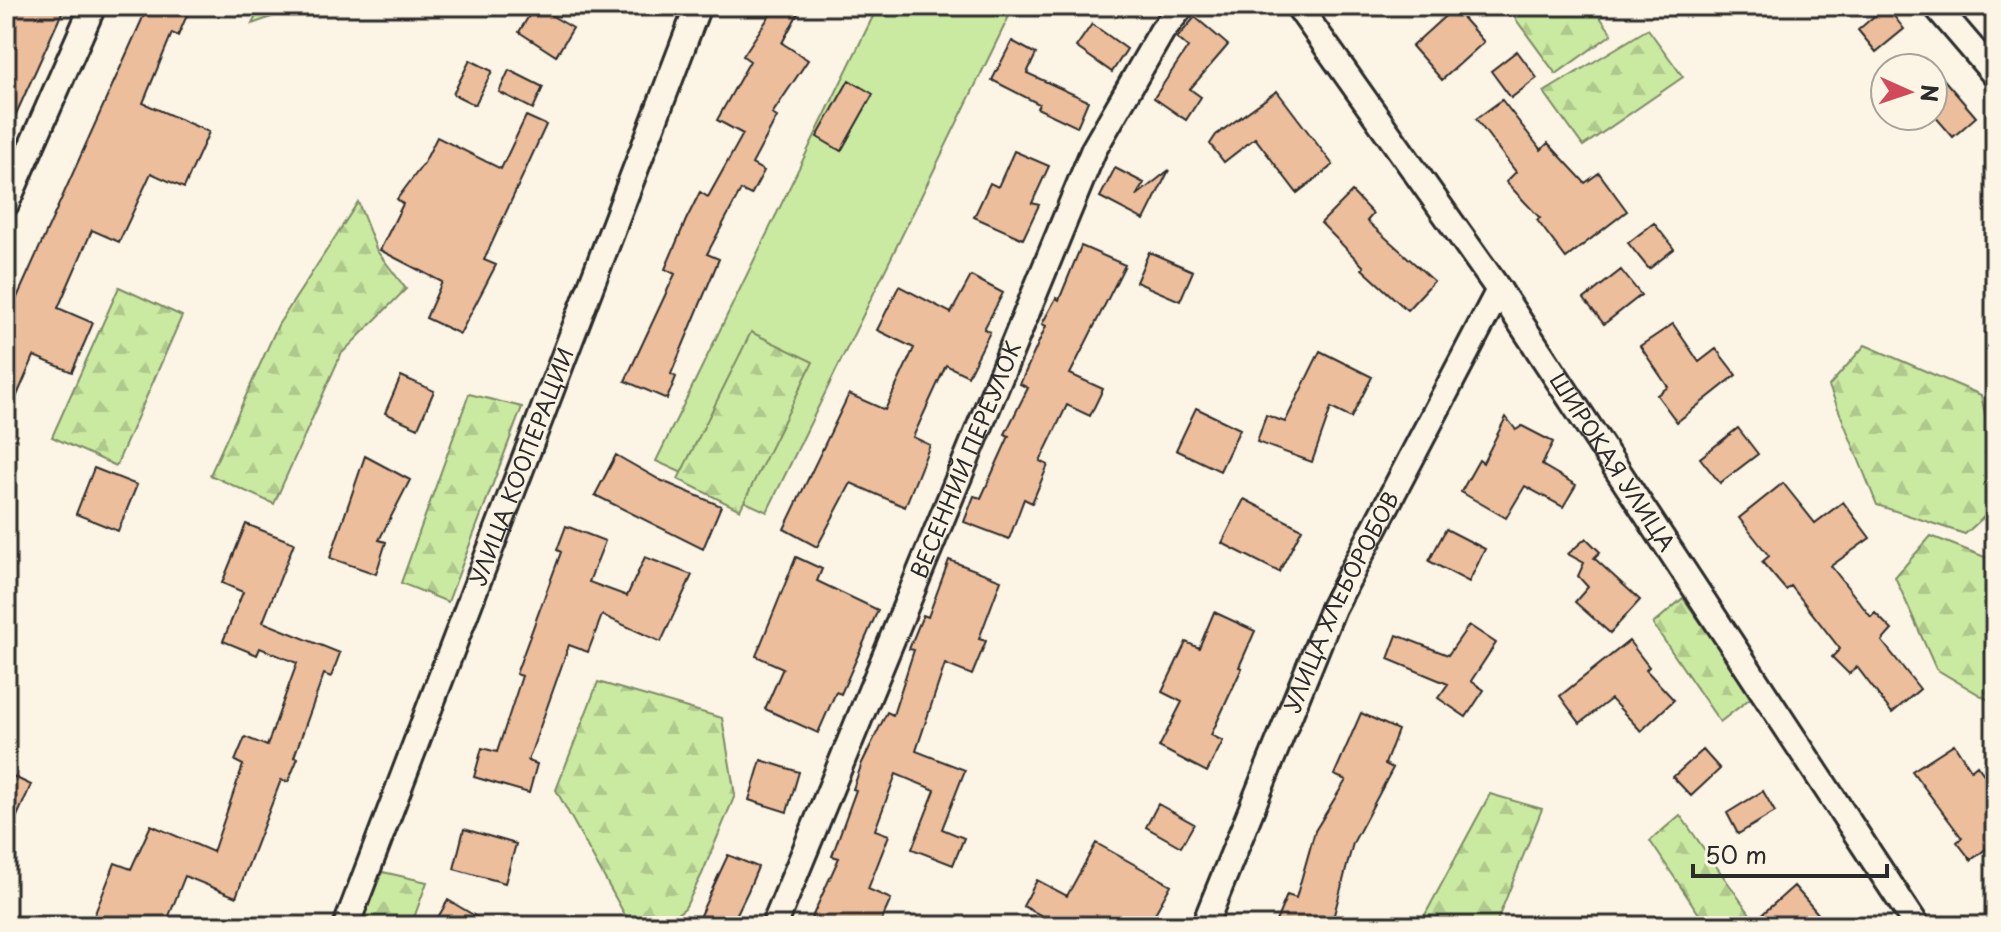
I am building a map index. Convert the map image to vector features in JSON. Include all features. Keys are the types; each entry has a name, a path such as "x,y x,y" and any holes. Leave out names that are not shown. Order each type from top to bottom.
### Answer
{"street":[{"path":"6,204 93,6"},
{"name":"УЛИЦА КООПЕРАЦИИ","path":"346,926 698,6"},
{"name":"ВЕСЕННИЙ ПЕРЕУЛОК","path":"774,926 1094,149 1162,31 1182,6"},
{"name":"ШИРОКАЯ УЛИЦА","path":"1298,6 1499,290 1917,926"},
{"path":"1936,6 1995,75"},
{"name":"УЛИЦА ХЛЕБОРОБОВ","path":"1204,926 1333,608 1499,290"}],"green space":[{"path":"261,6 302,6 252,24"},
{"path":"878,6 1014,6 767,512 656,461"},
{"path":"1506,6 1592,6 1612,34 1556,74"},
{"path":"1648,29 1683,77 1583,146 1544,92"},
{"path":"358,202 377,251 406,289 341,354 274,504 210,475 278,325"},
{"path":"119,287 182,316 116,466 52,437"},
{"path":"751,332 813,362 740,510 678,479"},
{"path":"1865,345 1981,395 1995,461 1995,507 1965,534 1877,505 1829,386"},
{"path":"469,394 522,407 448,602 401,583"},
{"path":"1931,536 1995,561 1995,704 1936,669 1895,577"},
{"path":"1683,598 1753,696 1720,722 1653,624"},
{"path":"598,682 722,718 735,795 685,908 661,926 631,926 556,790"},
{"path":"1490,794 1542,809 1495,926 1419,926"},
{"path":"1680,815 1750,914 1734,926 1707,926 1650,841"},
{"path":"374,870 427,882 411,926 354,926"}],"building":[{"path":"6,6 65,6 6,136"},
{"path":"148,6 191,6 178,36 172,33 143,103 209,132 184,188 151,173 119,242 92,230 58,308 93,323 72,372 34,356 6,421 6,322"},
{"path":"535,6 573,28 556,56 519,32"},
{"path":"776,6 802,6 782,43 808,60 772,114 777,117 752,164 764,171 751,195 741,190 707,254 719,259 671,374 676,377 667,399 625,381 675,274 665,269 686,220 700,192 708,197 743,134 717,120 750,61 743,56"},
{"path":"1886,6 1904,29 1876,52 1858,30"},
{"path":"1454,8 1484,42 1442,80 1412,46"},
{"path":"1195,17 1228,45 1190,89 1201,97 1186,120 1154,98 1188,47 1177,38"},
{"path":"1092,24 1127,49 1112,72 1076,47"},
{"path":"1012,41 1036,54 1027,73 1088,101 1077,127 1037,108 1039,104 992,80"},
{"path":"1517,51 1537,78 1511,98 1491,71"},
{"path":"470,60 492,71 475,105 453,94"},
{"path":"509,70 543,87 533,109 499,92"},
{"path":"849,80 873,94 841,151 817,137"},
{"path":"1949,86 1976,117 1953,137 1949,132"},
{"path":"1277,91 1333,165 1297,193 1255,138 1224,162 1210,144 1216,135"},
{"path":"1502,100 1541,150 1548,143 1585,183 1599,173 1627,211 1566,258 1537,220 1540,218 1506,182 1516,172 1476,119"},
{"path":"526,116 546,125 484,260 496,265 460,334 426,318 442,282 380,250 403,204 397,199 424,163 437,137 501,169"},
{"path":"1014,151 1049,166 1032,203 1039,205 1023,239 974,217 990,183 998,187"},
{"path":"1115,168 1144,183 1136,196 1169,170 1144,220 1100,197"},
{"path":"1352,192 1373,214 1367,221 1434,281 1407,310 1362,269 1364,267 1321,223"},
{"path":"1654,223 1674,249 1649,269 1628,243"},
{"path":"1081,246 1125,265 1070,374 1103,389 1090,416 1067,405 1040,461 1048,465 1032,503 1024,499 1009,539 964,522 974,496 981,498 1009,436 1005,434 1028,388 1020,384 1046,326 1042,324 1056,298 1059,300"},
{"path":"1149,252 1193,271 1180,301 1136,282"},
{"path":"1621,270 1641,295 1604,324 1584,299"},
{"path":"971,276 1003,293 984,329 990,332 968,376 946,365 913,437 930,445 905,507 851,483 817,547 784,529 849,394 885,410 914,348 877,330 899,286 951,313"},
{"path":"1673,324 1699,362 1716,349 1736,375 1677,422 1657,395 1668,387 1640,346"},
{"path":"1320,351 1372,377 1351,418 1331,408 1312,462 1257,442 1266,415 1285,422"},
{"path":"401,376 434,391 418,428 385,413"},
{"path":"1196,408 1240,429 1220,471 1176,450"},
{"path":"1506,417 1516,430 1522,426 1553,442 1542,465 1576,485 1563,507 1525,486 1506,518 1461,492 1479,460 1483,463"},
{"path":"1738,428 1758,454 1720,483 1700,458"},
{"path":"616,455 660,480 721,506 703,549 595,495"},
{"path":"365,456 410,480 379,540 386,542 376,574 330,558"},
{"path":"94,468 137,485 118,531 76,514"},
{"path":"1783,483 1815,523 1843,502 1870,538 1831,566 1871,617 1875,613 1892,630 1882,641 1920,689 1892,713 1857,667 1849,674 1832,657 1840,649 1791,586 1786,590 1762,562 1769,556 1739,518"},
{"path":"1244,499 1302,529 1279,572 1222,543"},
{"path":"246,524 294,543 263,622 340,653 331,677 324,674 294,757 298,758 288,782 281,780 236,897 185,876 165,926 90,926 115,863 131,869 151,825 213,852 243,765 235,761 245,737 267,746 297,663 260,648 257,655 223,641 243,592 222,583"},
{"path":"566,526 605,541 589,582 627,596 645,557 692,575 661,642 602,615 588,652 569,645 528,761 537,764 529,793 474,777 482,748 497,752 522,676 516,674 561,552 557,550"},
{"path":"1446,529 1485,549 1469,582 1429,561"},
{"path":"1586,538 1600,552 1594,558 1640,600 1610,633 1575,602 1588,587 1578,576 1584,563 1568,554"},
{"path":"796,557 822,569 817,581 878,610 841,694 836,692 818,733 765,709 783,668 756,656"},
{"path":"949,560 1001,580 979,639 986,641 972,675 945,664 916,751 965,770 942,829 964,838 953,865 912,849 935,790 896,774 875,830 889,835 868,889 891,899 879,926 808,926 839,858 832,856 856,790 853,789 862,763 887,712 893,715 914,650 909,649 923,615 928,617"},
{"path":"1214,612 1255,631 1239,667 1242,668 1211,735 1223,741 1207,772 1159,747 1182,702 1162,692 1186,642 1199,648"},
{"path":"1469,625 1496,643 1471,681 1484,690 1466,717 1438,698 1448,684 1388,659 1397,635 1448,655"},
{"path":"1629,641 1649,667 1646,670 1674,700 1641,731 1611,699 1580,723 1560,696"},
{"path":"1361,713 1398,730 1385,764 1393,768 1353,843 1331,926 1274,926 1287,895 1296,898 1315,831 1346,780 1334,775"},
{"path":"1954,744 1971,770 1977,765 1995,790 1995,842 1971,860 1957,842 1962,838 1912,771"},
{"path":"1703,750 1720,769 1691,796 1673,777"},
{"path":"761,760 799,772 787,812 749,800"},
{"path":"6,773 31,785 6,841"},
{"path":"1763,791 1775,812 1738,834 1727,813"},
{"path":"1158,804 1194,824 1181,847 1146,827"},
{"path":"464,829 516,844 505,883 454,869"},
{"path":"1096,843 1171,885 1148,926 1061,926 1023,906 1037,880 1067,896"},
{"path":"728,855 758,867 748,891 731,926 695,926"},
{"path":"1794,886 1820,916 1808,926 1749,926"},
{"path":"448,900 492,926 433,926"}]}
